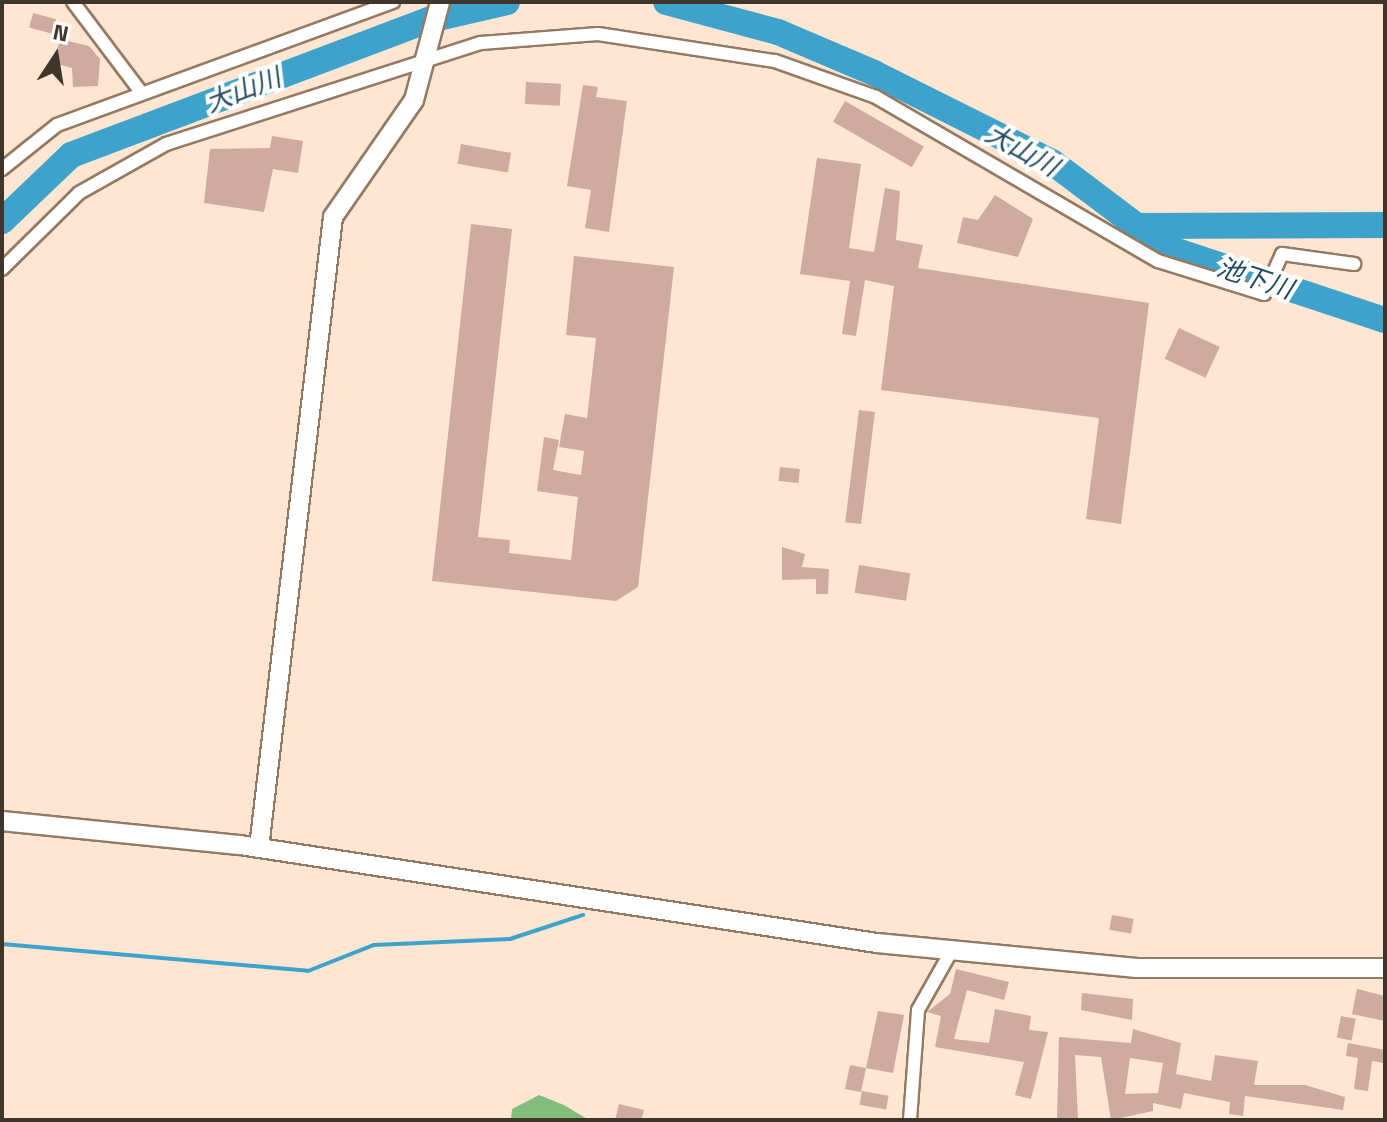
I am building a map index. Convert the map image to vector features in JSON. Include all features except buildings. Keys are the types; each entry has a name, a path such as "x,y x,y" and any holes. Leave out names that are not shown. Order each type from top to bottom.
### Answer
{"street":[{"path":"73,2 140,91"},
{"path":"2,169 57,125 140,91 393,2"},
{"path":"259,848 333,217 414,100 440,2"},
{"path":"2,269 79,193 137,156 426,59 510,36 598,34 775,61 876,97 1158,261 1264,294 1282,254 1354,264"},
{"path":"2,821 259,848 952,950 1137,968 1385,968"},
{"path":"910,1120 918,1010 952,950"}],"green space":[{"path":"539,1095 589,1120 511,1120 512,1109"}],"waterway":[{"name":"大山川","path":"2,221 71,155 429,20 507,2"},
{"name":"大山川","path":"666,2 778,32 874,73 1052,162 1165,247 1385,320"},
{"name":"大山川","path":"1129,226 1385,225"},
{"path":"2,944 308,971 374,945 510,939 583,915"}],"water label":[{"name":"池下川","path":"1255,278"}]}
